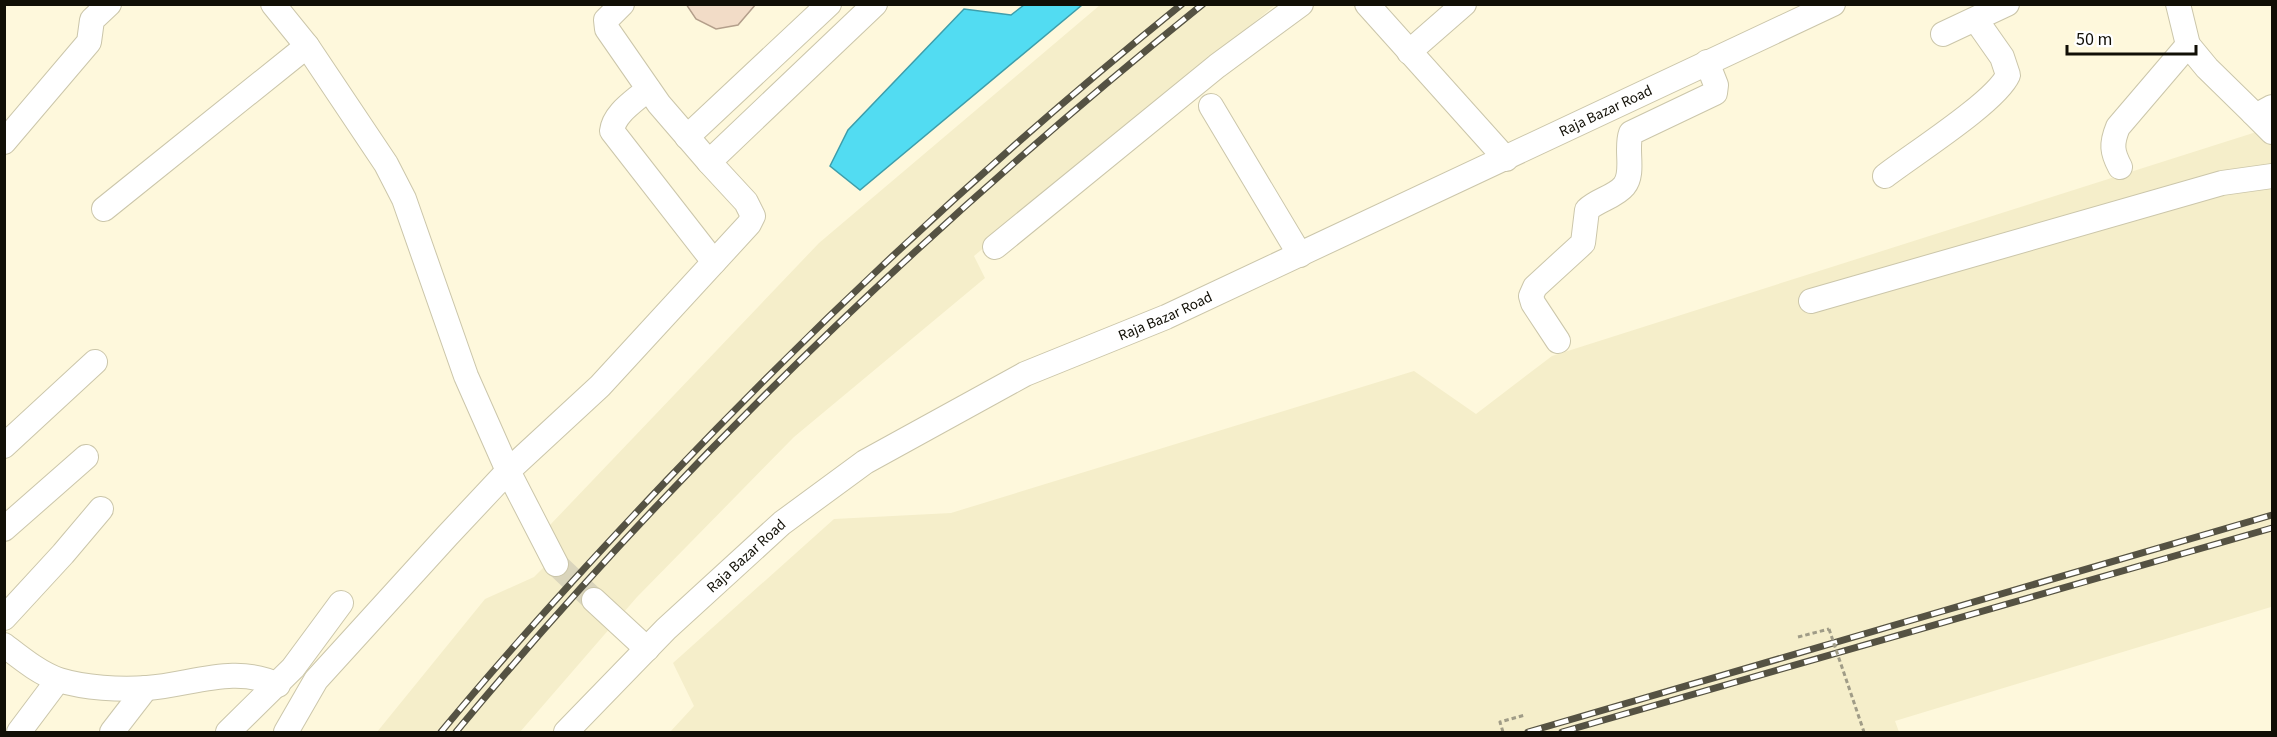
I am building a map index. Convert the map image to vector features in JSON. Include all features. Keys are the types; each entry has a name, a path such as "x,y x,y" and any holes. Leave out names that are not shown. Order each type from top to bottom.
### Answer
{"street":[{"path":"4,142 89,42 92,20 109,4"},
{"path":"273,4 307,46 386,164 404,199 466,376 508,471 556,564"},
{"path":"286,732 316,680 508,471 600,386 749,224 753,216 746,202 687,137 648,89 607,29 606,20 622,4"},
{"path":"687,137 829,4"},
{"path":"709,162 875,4"},
{"path":"994,247 1217,66 1301,4"},
{"path":"1367,4 1506,159"},
{"path":"1409,52 1464,4"},
{"name":"Raja Bazar Road","path":"566,732 666,629 782,523 865,462 1025,374 1166,317 1833,4"},
{"path":"1942,34 2007,4"},
{"path":"2178,4 2188,45 2207,68 2263,110 2272,132"},
{"path":"1885,176 1986,101 2004,84 2008,75 2002,57 1976,20"},
{"path":"2120,167 2113,152 2112,141 2118,128 2188,45"},
{"path":"104,209 307,46"},
{"path":"1558,341 1533,303 1531,296 1535,287 1583,243 1587,210 1624,186 1629,178 1631,133 1715,93 1716,85 1707,62"},
{"path":"648,89 619,115 613,123 612,131 714,262"},
{"path":"1211,106 1300,255"},
{"path":"1812,301 2222,183 2272,176"},
{"path":"4,446 94,362"},
{"path":"4,529 87,457"},
{"path":"4,618 101,509"},
{"path":"594,600 647,649"},
{"path":"228,732 278,685 341,603"},
{"path":"4,645 58,680 97,687 146,688 229,675 263,678 278,685"},
{"path":"297,663 316,680"},
{"path":"19,732 58,680"},
{"path":"112,732 146,688"}],"path":[{"path":"1798,637 1829,629 1864,732"},
{"path":"1503,732 1500,722 1525,715"}],"shaded area":[{"path":"1100,5 1275,5 974,256 985,278 794,437 637,597 520,732 377,732 485,599 534,577 555,556 550,525 819,243"},
{"path":"2272,127 2272,610 2271,607 1895,721 1899,732 670,732 694,706 673,663 834,519 951,513 1414,371 1476,414 1552,356"}],"water":[{"path":"1024,5 1082,5 860,190 830,166 848,130 964,9 1011,15"}],"building":[{"path":"686,4 756,4 738,25 716,29 696,19"}],"tunnel":[{"path":"556,564 594,600"}],"railway":[{"path":"441,732 524,635 668,479 853,293 1048,116 1182,4"},
{"path":"456,732 628,537 812,350 1004,172 1203,4"},
{"path":"1528,732 2272,515"},
{"path":"1562,732 2272,528"}]}
